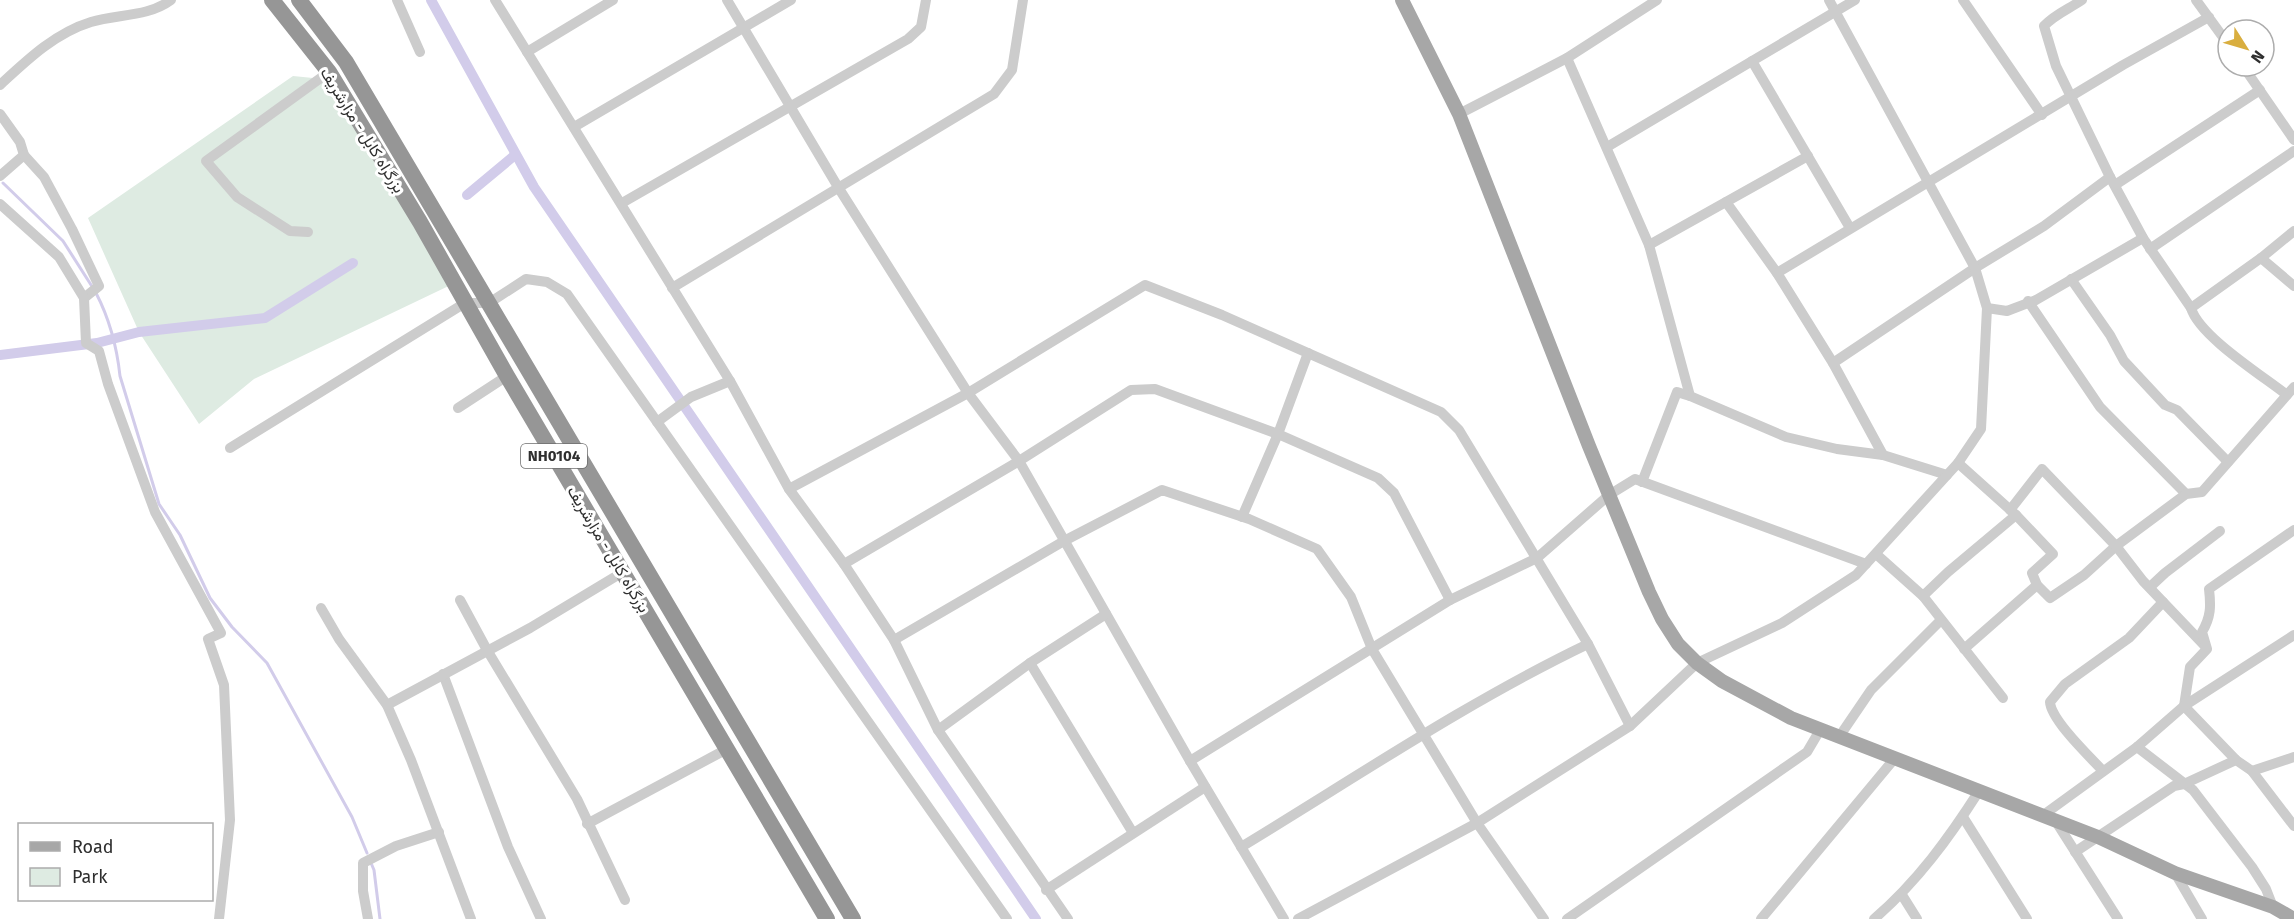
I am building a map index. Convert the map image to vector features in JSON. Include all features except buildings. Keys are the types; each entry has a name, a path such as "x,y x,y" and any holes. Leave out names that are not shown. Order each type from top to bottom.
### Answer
{"highway":[{"name":"بزرگراه کابل - مزارشریف","path":"272,0 328,72 420,222 507,376 827,919"},
{"name":"بزرگراه کابل - مزارشریف","path":"299,0 346,62 853,919"}],"main road":[{"path":"1402,0 1459,114 1609,495 1662,619 1678,644 1697,663 1722,681 1791,718 2098,837 2175,873 2273,906 2294,919"}],"street":[{"path":"0,85 44,45 90,23 159,9 171,0"},
{"path":"397,0 420,52"},
{"path":"495,0 730,381 789,489 844,564 894,640 938,730 1068,919"},
{"path":"527,52 613,0"},
{"path":"727,0 838,187 968,393 1019,462 1205,787 1284,919"},
{"path":"574,127 791,0"},
{"path":"622,203 908,39 921,27 926,0"},
{"path":"672,288 994,94 1012,70 1023,0"},
{"path":"1459,114 1567,58 1657,0"},
{"path":"1298,919 1477,823 1630,726 1697,663 1782,623 1856,575 1958,463 1981,429 1987,308 1976,268 1829,0"},
{"path":"1607,147 1855,0"},
{"path":"1963,0 2042,115"},
{"path":"1958,463 2013,513 2053,554 2032,573 2037,585 2050,598 2084,575 2116,546 2186,494 2202,492 2291,391 2206,331 2194,318 2191,308 2143,238 2112,181 2056,66 2044,33 2044,26 2058,13 2082,0"},
{"path":"2196,0 2216,27"},
{"path":"1778,273 1850,228 2209,17"},
{"path":"1567,58 1649,245 1690,396"},
{"path":"1752,61 1850,228"},
{"path":"308,232 290,231 237,197 206,161 328,72"},
{"path":"2252,78 2294,140"},
{"path":"1833,363 2112,181 2260,90"},
{"path":"0,114 20,142 24,155 44,177 99,286 91,293 86,343 99,351 108,384 154,512 221,633 208,639 224,685 230,820 219,919"},
{"path":"2150,249 2294,151"},
{"path":"0,177 24,155"},
{"path":"1649,245 1808,156"},
{"path":"2284,157 2294,166"},
{"path":"1726,202 1778,273 1833,363 1883,455"},
{"path":"0,204 59,257 91,293"},
{"path":"2191,308 2261,258 2294,231"},
{"path":"1987,308 2007,311 2028,301 2036,300 2143,238"},
{"path":"2261,258 2294,286"},
{"path":"230,448 465,303 489,303 526,279 547,282 567,294 1007,919"},
{"path":"2072,279 2110,335 2124,361 2165,405 2176,410 2228,462"},
{"path":"789,489 968,393 1145,285 1222,315 1442,412 1459,429 1537,558 1588,644 1630,726"},
{"path":"2028,301 2100,406 2186,494"},
{"path":"1242,517 1278,434 1308,353"},
{"path":"458,408 507,376"},
{"path":"657,422 691,397 730,381"},
{"path":"844,564 1019,462 1131,390 1155,389 1278,434 1378,478 1394,493 1450,600"},
{"path":"1642,482 1677,392 1786,437 1837,449 1883,455 1947,475"},
{"path":"1923,596 2013,513 2042,469 2116,546 2163,602 2208,649"},
{"path":"1190,761 1450,600 1537,558 1609,495 1635,479 1866,564"},
{"path":"894,640 1064,541 1162,490 1242,517 1317,549 1351,597 1372,649 1477,823 1544,919"},
{"path":"2208,649 2202,632 2211,610 2209,589 2294,530"},
{"path":"2150,587 2220,531"},
{"path":"1876,554 1923,596 2003,698"},
{"path":"387,705 530,628 623,572"},
{"path":"1964,649 2037,585"},
{"path":"460,600 487,650 578,799 587,824 625,900"},
{"path":"2103,771 2058,719 2050,702 2066,684 2129,638 2163,602"},
{"path":"321,608 339,639 387,705 439,832 471,919"},
{"path":"938,730 1030,663 1106,614"},
{"path":"1839,737 1871,690 1941,620"},
{"path":"2118,919 2075,852 2048,818 2184,706 2294,635"},
{"path":"1241,847 1425,734 1540,667 1588,644"},
{"path":"2184,706 2190,667 2208,649"},
{"path":"1030,663 1133,833"},
{"path":"442,674 508,847 541,919"},
{"path":"2184,706 2236,760 2252,771 2294,826"},
{"path":"1567,919 1807,752 1820,729"},
{"path":"2137,747 2193,790 2252,867 2266,889 2273,906"},
{"path":"587,824 727,749"},
{"path":"2252,771 2294,757"},
{"path":"1761,919 1895,758"},
{"path":"2075,852 2174,786 2184,784 2236,760"},
{"path":"1046,890 1205,787"},
{"path":"1874,919 1902,895 1930,862 1979,791"},
{"path":"1963,817 2026,919"},
{"path":"368,919 363,891 363,863 396,846 439,832"},
{"path":"2175,873 2202,919"},
{"path":"1902,895 1917,919"}],"green space":[{"path":"293,76 333,80 457,282 254,379 199,424 139,332 88,218"}],"waterway":[{"path":"431,0 534,187 1036,919"},
{"path":"467,195 515,155"},
{"path":"3,183 63,241 93,288"},
{"path":"0,355 97,343 139,332 265,318 353,263"},
{"path":"96,293 112,333 120,376 159,504 180,535 210,598 232,627 267,663 352,817 367,853"},
{"path":"371,863 374,870 380,919"}]}
